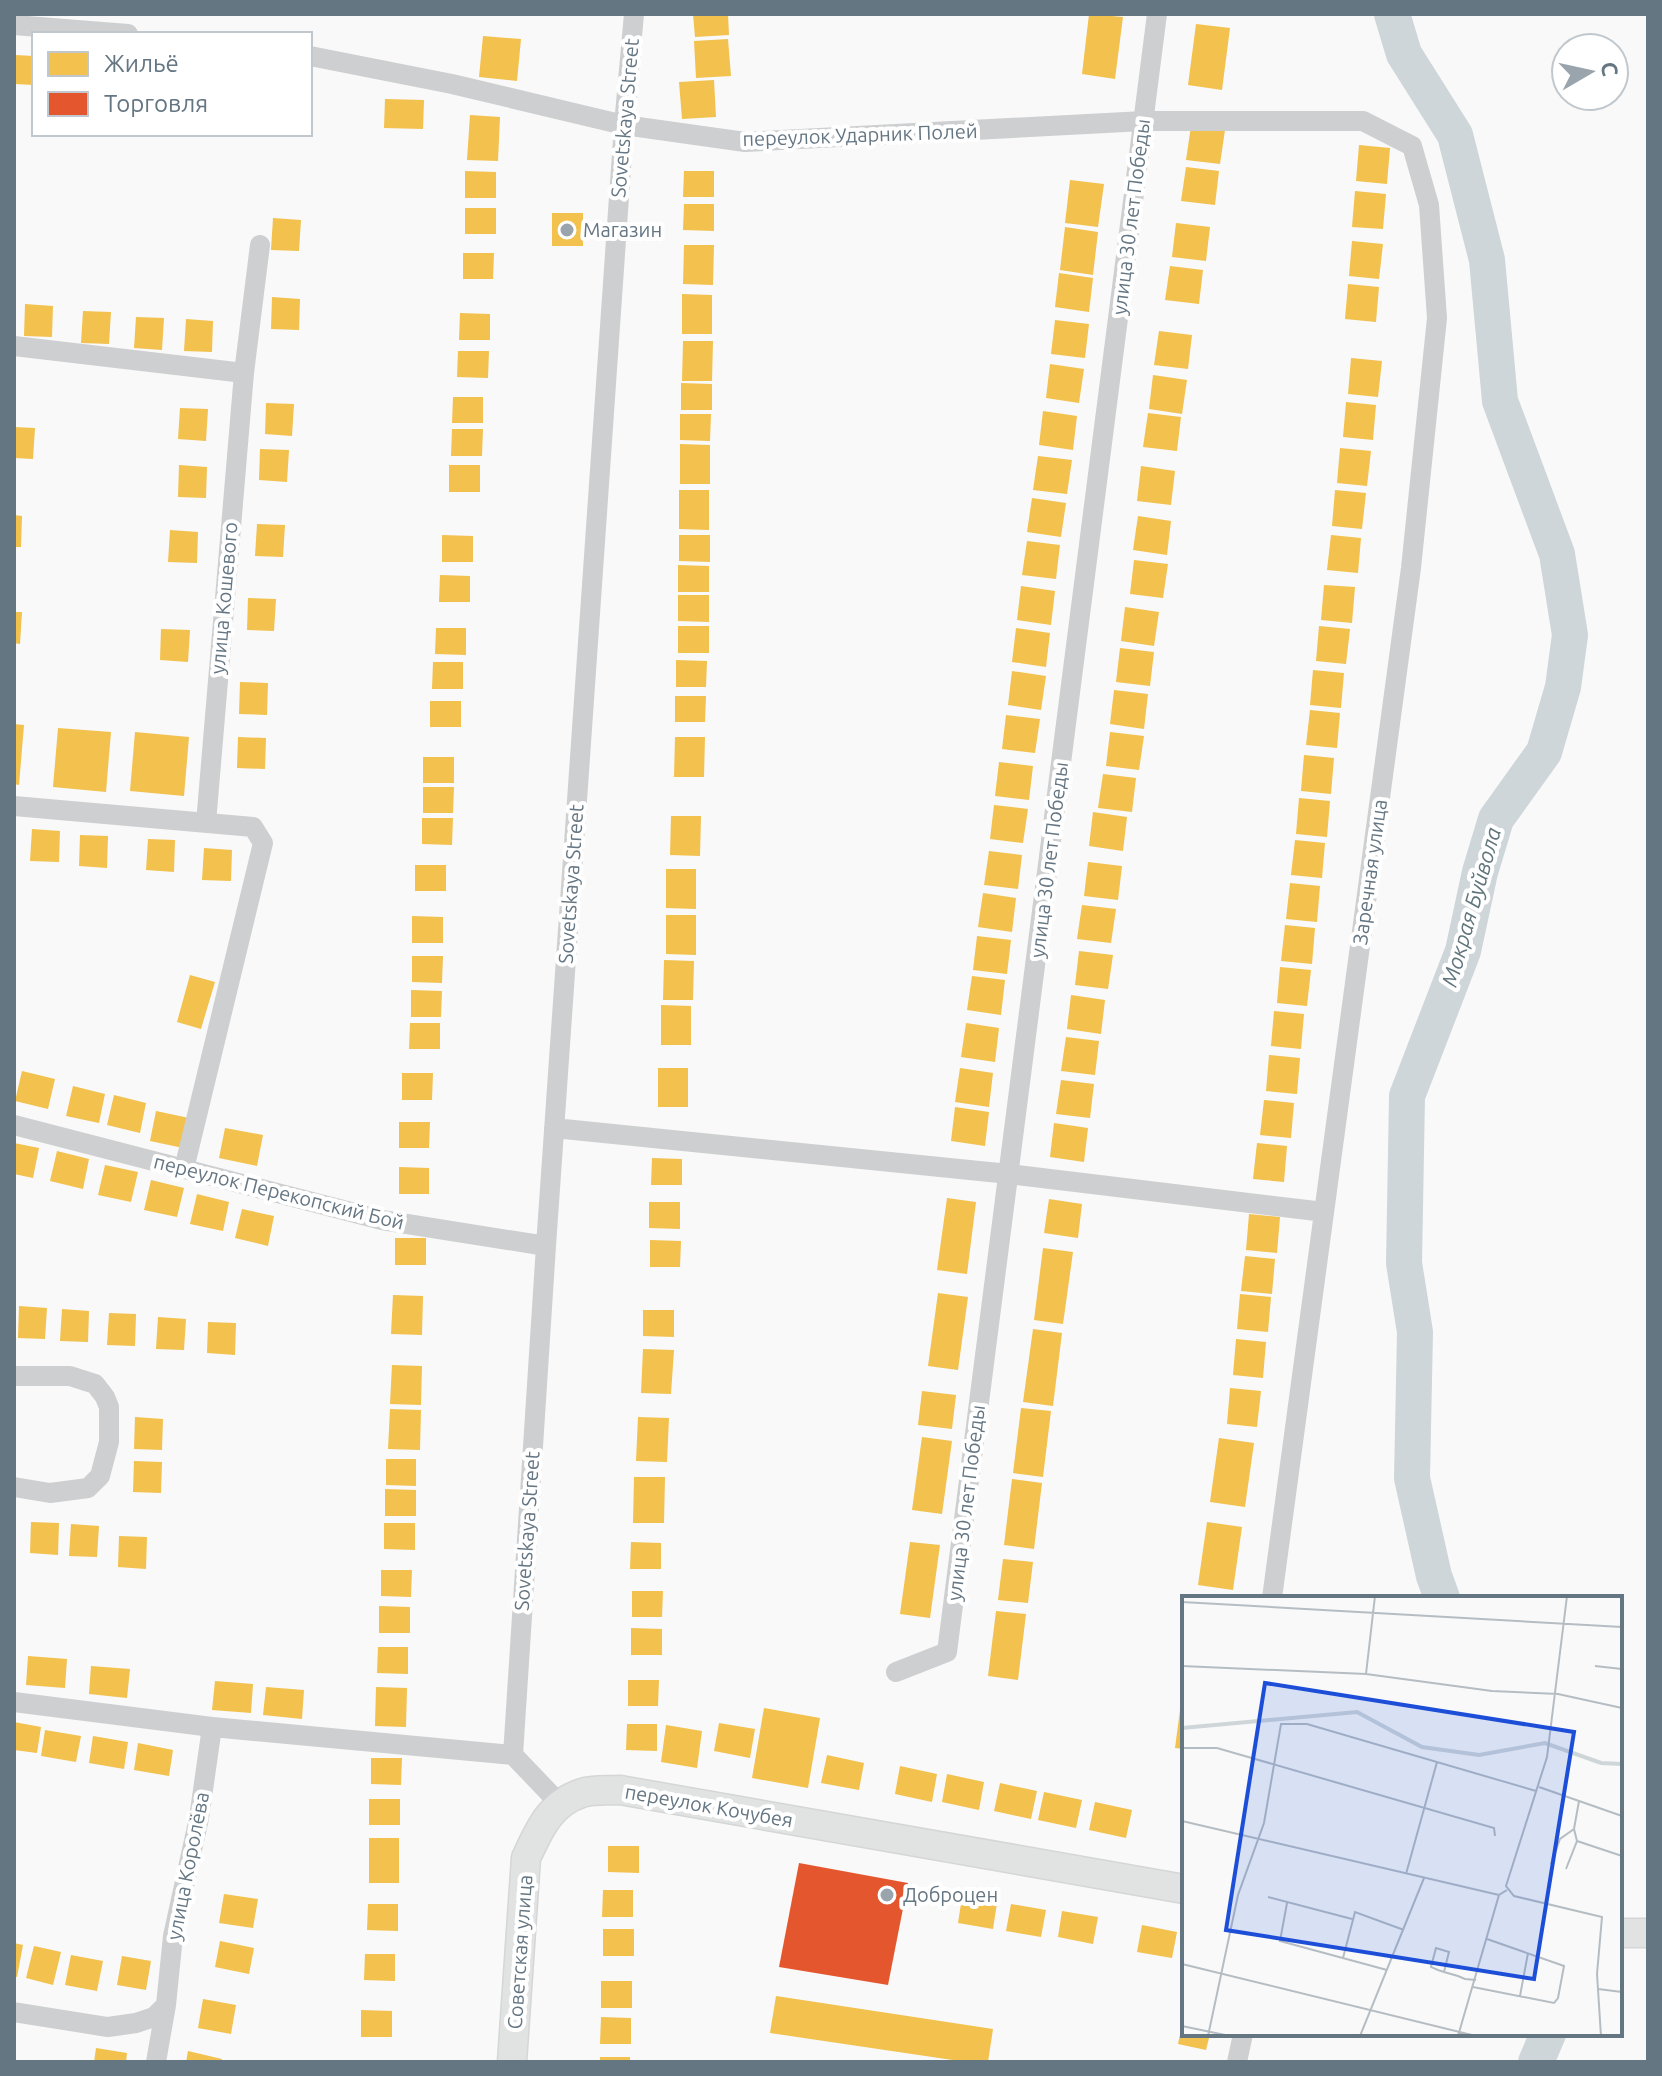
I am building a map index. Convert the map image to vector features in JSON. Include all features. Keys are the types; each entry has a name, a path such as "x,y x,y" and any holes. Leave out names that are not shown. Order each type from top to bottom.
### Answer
{"main road":[{"name":"переулок Кочубея","path":"559,1803 584,1792 620,1790 1182,1889"},
{"name":"Советская улица","path":"512,2062 526,1858 540,1828 559,1803"}],"street":[{"name":"Sovetskaya Street","path":"513,1755 554,1128 634,14"},
{"name":"улица 30 лет Победы","path":"896,1672 947,1652 1157,14"},
{"path":"14,25 103,32"},
{"name":"переулок Ударник Полей","path":"312,56 452,84 624,125 745,142 1144,121 1363,121 1412,146"},
{"name":"Заречная улица","path":"1272,1596 1411,568 1437,318 1429,205 1412,146"},
{"name":"улица Кошевого","path":"206,823 244,373 260,245"},
{"path":"14,346 244,373"},
{"path":"14,806 253,827 263,843 184,1169"},
{"name":"переулок Перекопский Бой","path":"14,1125 382,1220 546,1246"},
{"path":"554,1128 1009,1174 1324,1212"},
{"path":"14,1376 70,1376 95,1384 109,1407 109,1442 100,1476 88,1488 50,1493 14,1487"},
{"path":"14,1702 212,1727 513,1755 559,1803"},
{"name":"улица Королёва","path":"156,2062 173,1936 199,1818 212,1727"},
{"path":"14,2012 108,2027 154,2017 166,2005"},
{"path":"1237,2062 1243,2036"}],"building: Жильё":[{"path":"693,14 728,14 729,35 695,37"},
{"path":"1089,14 1123,17 1115,79 1082,74"},
{"path":"1196,24 1230,28 1222,90 1188,85"},
{"path":"483,36 521,39 517,81 479,77"},
{"path":"728,39 731,76 696,78 694,41"},
{"path":"15,55 32,56 32,85 14,84"},
{"path":"714,80 716,117 682,119 679,82"},
{"path":"385,99 424,100 423,129 384,128"},
{"path":"470,115 500,117 498,161 467,160"},
{"path":"1191,126 1225,130 1220,164 1186,160"},
{"path":"1359,145 1390,148 1387,184 1356,181"},
{"path":"1186,167 1219,171 1215,205 1181,201"},
{"path":"465,171 496,172 496,198 465,198"},
{"path":"684,171 714,171 714,197 683,197"},
{"path":"1070,180 1104,184 1098,227 1065,223"},
{"path":"1355,191 1386,194 1383,229 1352,227"},
{"path":"684,204 714,204 714,231 683,230"},
{"path":"465,208 496,208 496,234 465,234"},
{"name":"Магазин","path":"552,213 583,213 583,246 552,246"},
{"path":"273,218 301,220 299,251 271,250"},
{"path":"1176,223 1210,227 1206,261 1172,257"},
{"path":"1065,227 1098,232 1093,275 1060,270"},
{"path":"1352,241 1383,244 1379,279 1349,276"},
{"path":"684,245 714,245 713,285 683,284"},
{"path":"463,253 494,253 493,279 463,279"},
{"path":"1170,266 1203,270 1199,304 1165,300"},
{"path":"1059,273 1093,278 1089,312 1055,307"},
{"path":"1348,284 1379,287 1376,322 1345,319"},
{"path":"682,294 712,295 712,334 682,334"},
{"path":"272,297 300,299 299,330 271,329"},
{"path":"25,304 53,306 52,337 24,336"},
{"path":"83,311 111,312 109,344 81,343"},
{"path":"460,313 490,314 490,340 459,340"},
{"path":"136,317 164,318 162,350 134,348"},
{"path":"186,319 213,321 212,352 184,351"},
{"path":"1055,320 1089,324 1085,358 1051,354"},
{"path":"1159,331 1192,335 1188,369 1154,365"},
{"path":"683,341 713,341 712,381 682,381"},
{"path":"458,351 489,351 488,378 457,377"},
{"path":"1351,358 1382,361 1378,397 1348,394"},
{"path":"1050,364 1084,369 1079,403 1046,398"},
{"path":"1153,375 1187,380 1182,414 1149,409"},
{"path":"681,383 712,384 712,410 681,410"},
{"path":"453,397 483,397 483,423 452,423"},
{"path":"1346,402 1376,405 1373,440 1343,437"},
{"path":"266,403 294,404 292,436 265,434"},
{"path":"180,408 208,409 206,441 178,439"},
{"path":"1043,411 1077,416 1073,450 1039,445"},
{"path":"1148,413 1181,417 1177,451 1143,447"},
{"path":"680,414 711,414 710,441 680,440"},
{"path":"14,427 35,428 33,459 14,458"},
{"path":"452,429 483,429 482,456 451,456"},
{"path":"680,444 710,445 710,484 680,484"},
{"path":"1340,448 1371,451 1367,486 1337,483"},
{"path":"260,449 289,450 287,482 259,480"},
{"path":"1038,456 1072,460 1067,494 1033,490"},
{"path":"179,465 207,467 206,498 178,497"},
{"path":"449,465 480,465 480,492 449,492"},
{"path":"1141,466 1175,471 1171,505 1137,501"},
{"path":"679,490 709,490 709,530 679,529"},
{"path":"1335,490 1366,493 1362,529 1332,526"},
{"path":"1032,498 1066,503 1061,537 1027,532"},
{"path":"14,515 22,516 21,547 14,547"},
{"path":"1138,516 1171,521 1167,555 1133,550"},
{"path":"257,524 285,525 283,557 255,556"},
{"path":"170,530 198,532 197,563 168,562"},
{"path":"442,535 473,536 473,562 442,562"},
{"path":"679,535 710,535 710,562 679,561"},
{"path":"1331,535 1361,538 1358,573 1327,570"},
{"path":"1027,541 1060,545 1056,579 1022,575"},
{"path":"1134,560 1168,564 1163,598 1130,594"},
{"path":"678,565 709,566 709,592 678,592"},
{"path":"440,575 470,576 470,602 439,602"},
{"path":"1324,585 1355,587 1352,623 1321,620"},
{"path":"1021,586 1055,591 1051,625 1017,620"},
{"path":"678,595 709,595 709,622 678,621"},
{"path":"248,598 276,599 274,631 247,630"},
{"path":"1125,607 1159,612 1154,646 1121,641"},
{"path":"14,612 22,612 20,644 14,643"},
{"path":"678,626 709,626 709,653 678,653"},
{"path":"1319,626 1350,629 1346,664 1316,661"},
{"path":"436,628 466,628 466,655 435,654"},
{"path":"1016,628 1050,633 1046,667 1012,662"},
{"path":"161,629 190,630 188,662 160,660"},
{"path":"1120,648 1154,652 1150,686 1116,682"},
{"path":"676,660 707,661 706,687 676,687"},
{"path":"433,662 463,662 463,689 432,689"},
{"path":"1313,670 1344,673 1341,708 1310,705"},
{"path":"1012,671 1046,676 1041,710 1008,705"},
{"path":"240,682 268,683 267,715 239,714"},
{"path":"1114,690 1148,694 1144,729 1110,724"},
{"path":"675,696 706,696 705,722 675,722"},
{"path":"430,701 461,701 461,727 430,727"},
{"path":"1310,710 1340,713 1337,748 1306,745"},
{"path":"1006,715 1040,719 1035,753 1002,749"},
{"path":"14,724 24,725 19,785 14,784"},
{"path":"58,728 111,732 106,792 53,787"},
{"path":"135,732 189,737 184,796 130,791"},
{"path":"1110,732 1144,736 1139,770 1106,766"},
{"path":"238,737 266,738 265,769 237,768"},
{"path":"675,737 705,737 704,777 674,777"},
{"path":"1304,755 1334,758 1331,794 1301,791"},
{"path":"423,757 454,757 454,783 423,783"},
{"path":"999,762 1033,766 1029,800 995,796"},
{"path":"1103,774 1136,778 1132,812 1098,808"},
{"path":"423,787 454,787 453,813 423,813"},
{"path":"1299,798 1330,801 1327,837 1296,834"},
{"path":"994,805 1028,809 1023,843 990,839"},
{"path":"1093,812 1127,817 1123,851 1089,846"},
{"path":"671,816 701,816 700,856 670,855"},
{"path":"422,818 453,818 452,845 422,844"},
{"path":"32,829 60,831 59,862 30,861"},
{"path":"80,835 108,836 107,868 79,866"},
{"path":"148,839 175,840 174,872 146,870"},
{"path":"1295,840 1325,843 1322,878 1291,875"},
{"path":"204,848 232,850 231,881 202,880"},
{"path":"989,851 1022,855 1018,889 984,885"},
{"path":"1088,862 1122,866 1118,900 1084,896"},
{"path":"415,865 446,865 446,891 415,891"},
{"path":"666,869 696,869 696,909 666,908"},
{"path":"1290,883 1320,886 1317,922 1286,919"},
{"path":"983,893 1016,898 1012,932 978,927"},
{"path":"1082,905 1116,909 1111,943 1077,939"},
{"path":"666,915 696,915 696,955 666,954"},
{"path":"412,916 443,917 443,943 412,943"},
{"path":"1285,925 1315,928 1312,964 1281,961"},
{"path":"977,936 1011,940 1007,974 973,970"},
{"path":"1079,951 1113,955 1108,989 1075,985"},
{"path":"412,956 443,956 442,983 412,982"},
{"path":"664,960 694,961 693,1000 663,1000"},
{"path":"1280,967 1311,970 1307,1006 1277,1003"},
{"path":"190,975 215,982 201,1029 177,1022"},
{"path":"972,976 1005,980 1001,1015 967,1010"},
{"path":"411,990 442,991 441,1017 411,1017"},
{"path":"1071,995 1105,1000 1101,1034 1067,1029"},
{"path":"661,1005 691,1006 691,1045 661,1045"},
{"path":"1274,1011 1304,1014 1301,1049 1271,1046"},
{"path":"410,1023 440,1023 440,1049 409,1049"},
{"path":"966,1023 999,1028 995,1062 961,1057"},
{"path":"1066,1037 1099,1041 1095,1075 1061,1071"},
{"path":"1269,1055 1300,1058 1297,1094 1266,1091"},
{"path":"658,1068 688,1068 688,1107 658,1107"},
{"path":"960,1068 993,1073 989,1107 955,1102"},
{"path":"22,1071 55,1079 48,1109 15,1101"},
{"path":"402,1073 433,1073 432,1100 402,1100"},
{"path":"1061,1080 1094,1084 1090,1118 1056,1114"},
{"path":"73,1086 105,1094 99,1123 66,1116"},
{"path":"114,1095 146,1103 140,1133 107,1125"},
{"path":"1264,1100 1294,1103 1291,1138 1260,1135"},
{"path":"955,1107 989,1112 985,1146 951,1141"},
{"path":"156,1111 189,1118 183,1148 150,1141"},
{"path":"399,1122 430,1122 429,1148 399,1148"},
{"path":"1054,1123 1088,1128 1084,1162 1050,1157"},
{"path":"225,1128 263,1135 257,1166 219,1158"},
{"path":"14,1143 39,1148 33,1178 14,1174"},
{"path":"1257,1143 1287,1146 1284,1182 1253,1179"},
{"path":"57,1151 89,1159 83,1189 50,1181"},
{"path":"652,1158 682,1159 682,1185 651,1185"},
{"path":"105,1165 138,1172 131,1202 98,1195"},
{"path":"399,1167 429,1168 429,1194 399,1194"},
{"path":"151,1180 184,1188 177,1217 144,1210"},
{"path":"197,1194 229,1202 223,1231 190,1224"},
{"path":"947,1198 976,1202 967,1274 937,1270"},
{"path":"1049,1199 1082,1204 1078,1238 1044,1233"},
{"path":"649,1202 680,1202 680,1229 649,1228"},
{"path":"242,1209 274,1216 268,1246 235,1238"},
{"path":"1249,1214 1280,1217 1277,1253 1246,1250"},
{"path":"395,1238 426,1238 426,1265 395,1265"},
{"path":"650,1240 681,1241 680,1267 650,1267"},
{"path":"1043,1248 1073,1252 1063,1324 1034,1320"},
{"path":"1245,1256 1275,1259 1272,1294 1241,1291"},
{"path":"938,1293 968,1297 958,1370 928,1366"},
{"path":"1240,1294 1271,1297 1268,1332 1237,1329"},
{"path":"393,1295 423,1296 422,1335 391,1334"},
{"path":"19,1306 47,1308 45,1339 18,1338"},
{"path":"62,1309 89,1311 88,1342 60,1341"},
{"path":"643,1310 674,1310 674,1337 643,1336"},
{"path":"109,1313 136,1314 135,1346 107,1345"},
{"path":"158,1317 186,1319 184,1350 156,1349"},
{"path":"208,1322 236,1323 235,1355 207,1353"},
{"path":"1033,1329 1062,1333 1053,1406 1023,1402"},
{"path":"1236,1339 1266,1342 1263,1378 1233,1375"},
{"path":"643,1349 674,1350 671,1394 641,1393"},
{"path":"392,1365 422,1366 421,1405 390,1404"},
{"path":"1230,1388 1261,1391 1257,1427 1227,1424"},
{"path":"922,1391 956,1395 952,1429 918,1425"},
{"path":"1021,1408 1051,1411 1043,1477 1013,1473"},
{"path":"390,1409 421,1410 420,1450 388,1449"},
{"path":"135,1417 163,1419 162,1450 134,1449"},
{"path":"638,1417 669,1418 667,1462 636,1461"},
{"path":"922,1437 952,1441 942,1514 912,1510"},
{"path":"1219,1438 1254,1443 1245,1507 1210,1502"},
{"path":"386,1459 416,1459 416,1486 386,1485"},
{"path":"134,1461 162,1462 161,1493 133,1492"},
{"path":"634,1477 665,1477 664,1523 633,1523"},
{"path":"1012,1479 1042,1483 1034,1549 1004,1545"},
{"path":"385,1489 416,1490 416,1516 385,1516"},
{"path":"31,1522 59,1523 58,1555 30,1553"},
{"path":"1207,1522 1242,1527 1233,1590 1198,1585"},
{"path":"384,1523 415,1523 415,1550 384,1549"},
{"path":"71,1524 99,1526 97,1557 69,1556"},
{"path":"119,1536 147,1537 146,1569 118,1567"},
{"path":"631,1542 661,1543 661,1569 630,1569"},
{"path":"910,1542 940,1545 930,1618 900,1614"},
{"path":"1003,1559 1033,1562 1028,1603 998,1600"},
{"path":"381,1570 412,1570 411,1597 381,1596"},
{"path":"632,1591 663,1591 662,1617 632,1617"},
{"path":"379,1606 410,1607 410,1633 379,1633"},
{"path":"996,1611 1026,1614 1018,1680 988,1676"},
{"path":"631,1628 662,1629 662,1655 631,1655"},
{"path":"378,1647 408,1647 408,1674 377,1673"},
{"path":"28,1656 67,1659 65,1688 26,1685"},
{"path":"91,1666 130,1669 127,1698 89,1694"},
{"path":"628,1680 659,1680 658,1706 628,1706"},
{"path":"215,1681 253,1684 251,1713 212,1710"},
{"path":"266,1687 304,1690 302,1719 263,1715"},
{"path":"376,1687 407,1688 406,1727 375,1726"},
{"path":"1182,1695 1182,1749 1175,1748"},
{"path":"764,1708 820,1718 808,1788 752,1778"},
{"path":"14,1722 41,1727 37,1753 14,1750"},
{"path":"719,1723 755,1729 750,1758 714,1751"},
{"path":"627,1724 657,1724 657,1751 626,1750"},
{"path":"666,1725 702,1731 697,1768 661,1762"},
{"path":"45,1730 81,1736 76,1762 41,1756"},
{"path":"93,1736 128,1742 124,1769 89,1763"},
{"path":"138,1743 173,1750 169,1776 134,1770"},
{"path":"827,1755 864,1763 859,1790 821,1783"},
{"path":"371,1758 402,1758 401,1785 371,1784"},
{"path":"900,1766 937,1774 932,1802 895,1794"},
{"path":"947,1774 984,1782 979,1810 942,1802"},
{"path":"1000,1783 1037,1791 1031,1819 994,1811"},
{"path":"1044,1792 1082,1800 1076,1828 1038,1820"},
{"path":"369,1799 400,1799 400,1825 369,1825"},
{"path":"1095,1802 1132,1810 1126,1838 1089,1830"},
{"path":"369,1838 399,1838 399,1883 369,1883"},
{"path":"608,1846 639,1846 639,1873 608,1872"},
{"path":"603,1890 633,1890 633,1917 602,1917"},
{"path":"224,1894 258,1899 253,1928 219,1923"},
{"path":"962,1897 997,1903 993,1929 958,1923"},
{"path":"368,1904 398,1904 398,1931 367,1930"},
{"path":"1011,1904 1046,1910 1041,1937 1006,1931"},
{"path":"1062,1911 1098,1917 1093,1944 1058,1937"},
{"path":"1142,1925 1177,1932 1172,1958 1137,1952"},
{"path":"603,1929 634,1929 634,1956 603,1956"},
{"path":"220,1941 254,1948 249,1974 215,1967"},
{"path":"14,1943 23,1945 17,1977 14,1976"},
{"path":"34,1946 61,1952 53,1985 26,1978"},
{"path":"365,1954 395,1954 395,1981 364,1980"},
{"path":"71,1955 103,1961 97,1991 65,1985"},
{"path":"122,1956 151,1961 146,1990 117,1985"},
{"path":"601,1981 632,1981 632,2008 601,2008"},
{"path":"776,1996 993,2029 988,2062 966,2062 770,2033"},
{"path":"203,1999 236,2005 231,2034 198,2028"},
{"path":"361,2010 392,2011 392,2037 361,2037"},
{"path":"601,2017 631,2018 631,2044 600,2044"},
{"path":"1182,2025 1182,2036 1210,2036 1206,2050 1178,2044"},
{"path":"96,2048 127,2053 126,2062 94,2062"},
{"path":"188,2051 222,2059 222,2062 186,2062"},
{"path":"600,2057 630,2057 630,2062 600,2062"}],"building: Торговля":[{"path":"799,1863 908,1883 888,1985 779,1967"}],"waterway":[{"name":"Мокрая Буйвола","path":"1392,14 1404,54 1455,135 1487,260 1500,401 1557,554 1570,635 1563,687 1544,752 1496,819 1480,872 1463,951 1407,1096 1404,1263 1415,1332 1412,1478 1441,1596"},
{"name":"Мокрая Буйвола","path":"1536,2062 1547,2036"}],"place":[{"name":"Магазин","path":"567,230"},
{"name":"Доброцен","path":"887,1895"}]}
